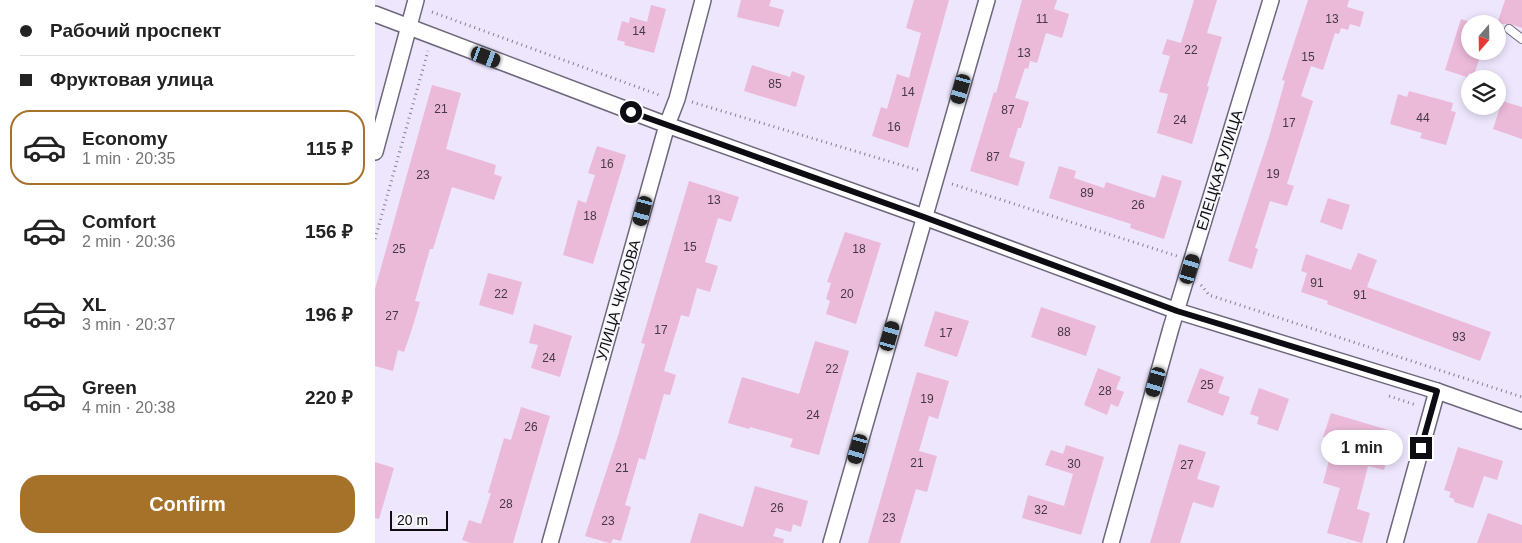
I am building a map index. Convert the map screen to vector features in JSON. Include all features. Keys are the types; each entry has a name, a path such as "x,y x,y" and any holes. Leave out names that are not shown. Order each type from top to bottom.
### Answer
{"street":[{"path":"375,152 416,0"},
{"name":"УЛИЦА ЧКАЛОВА","path":"550,543 667,125 677,99 703,0"},
{"path":"831,543 987,0"},
{"name":"ЕЛЕЦКАЯ УЛИЦА","path":"1111,543 1177,311 1271,0"},
{"path":"375,14 667,125 924,217 1177,311 1437,391 1522,421"},
{"path":"1395,543 1437,391"}],"lane":[{"path":"1509,29 1522,39"}],"path":[{"path":"432,12 664,97 730,113 926,172 944,182 1181,257 1209,295 1522,397"},
{"path":"375,238 432,36"}],"building":[{"path":"741,0 771,0 769,6 784,10 779,27 737,17"},
{"path":"914,0 949,0 908,148 872,136 881,107 887,109 897,74 909,78 921,33 906,28"},
{"path":"1022,0 1057,0 1054,9 1069,14 1062,38 1046,33 1037,63 1030,61 1028,69 1025,68 1015,98 1029,102 1009,157 1025,162 1018,186 970,171 994,92 996,93"},
{"path":"1194,0 1217,0 1207,33 1222,37 1192,144 1157,133 1168,94 1159,92 1170,56 1162,54 1167,39 1181,43"},
{"path":"1308,0 1349,0 1347,7 1364,12 1360,27 1350,24 1348,30 1341,28 1339,34 1335,33 1323,70 1311,66 1301,96 1313,101 1287,184 1294,186 1287,206 1270,201 1255,248 1258,249 1252,269 1228,261 1268,140 1285,81 1282,80"},
{"path":"1505,0 1522,0 1522,28 1506,24 1506,15 1500,15"},
{"path":"651,5 666,9 654,53 624,45 625,42 617,40 622,21 629,23 630,17 647,22"},
{"path":"1461,19 1461,60 1479,60 1476,70 1461,70 1461,75 1445,70"},
{"path":"752,65 790,77 792,71 805,76 796,107 744,91"},
{"path":"432,85 461,93 446,149 496,165 494,174 502,177 494,200 452,187 433,249 430,249 415,301 420,302 411,332 404,352 398,350 393,371 375,366 375,289"},
{"path":"1409,91 1453,103 1451,111 1456,112 1446,145 1420,138 1422,133 1390,124 1398,94 1407,97"},
{"path":"1506,102 1522,107 1522,139 1493,129 1498,115 1506,115"},
{"path":"597,146 626,155 593,264 563,255 578,200 586,203 595,175 588,173"},
{"path":"1059,166 1076,171 1074,178 1104,188 1106,182 1155,198 1162,175 1182,181 1164,239 1130,228 1131,224 1049,198"},
{"path":"689,181 739,197 731,222 718,218 705,262 718,266 710,292 697,288 689,317 681,315 664,371 676,375 670,395 664,394 645,460 639,458 625,505 631,507 621,541 613,539 609,543 585,536 617,439 645,344 641,343"},
{"path":"1328,198 1350,205 1342,230 1320,222"},
{"path":"845,232 881,243 856,324 826,314 830,301 826,299 831,283 827,282"},
{"path":"1358,253 1377,260 1367,287 1491,332 1480,361 1327,304 1328,301 1301,292 1307,273 1301,271 1306,254 1351,270"},
{"path":"488,273 522,282 513,315 479,305"},
{"path":"1041,307 1096,326 1086,356 1031,337"},
{"path":"935,311 969,321 957,357 924,346"},
{"path":"534,324 572,336 560,377 531,368 538,345 529,343"},
{"path":"815,341 849,351 819,455 790,447 793,439 728,423 742,377 799,394"},
{"path":"1098,368 1121,377 1116,389 1124,392 1118,407 1111,404 1107,415 1084,405"},
{"path":"1200,368 1224,377 1218,393 1230,397 1223,416 1187,402"},
{"path":"917,372 949,381 938,419 929,416 919,451 937,456 927,492 916,489 900,543 868,543"},
{"path":"1259,388 1289,399 1278,431 1257,424 1259,417 1250,414"},
{"path":"521,407 550,416 513,543 471,543 462,540 469,520 481,524 491,493 488,493 504,438 511,440"},
{"path":"1331,413 1395,432 1384,470 1368,466 1357,509 1370,513 1362,543 1327,533 1340,488 1323,483 1334,441 1323,437"},
{"path":"1179,444 1206,452 1197,479 1220,486 1213,508 1193,502 1180,543 1150,543"},
{"path":"1066,445 1104,457 1081,535 1022,518 1028,495 1064,506 1073,474 1045,465 1051,450 1063,454"},
{"path":"1458,447 1503,461 1497,480 1484,476 1473,508 1454,502 1454,499 1449,497 1451,492 1444,490"},
{"path":"375,462 394,468 379,519 375,518"},
{"path":"755,486 808,501 801,527 793,524 791,532 776,528 773,536 784,539 783,543 690,543 699,513 743,527"},
{"path":"1488,513 1522,525 1522,543 1477,543"}],"route":[{"path":"631,112 924,217 1177,311 1437,391 1421,448"}]}
